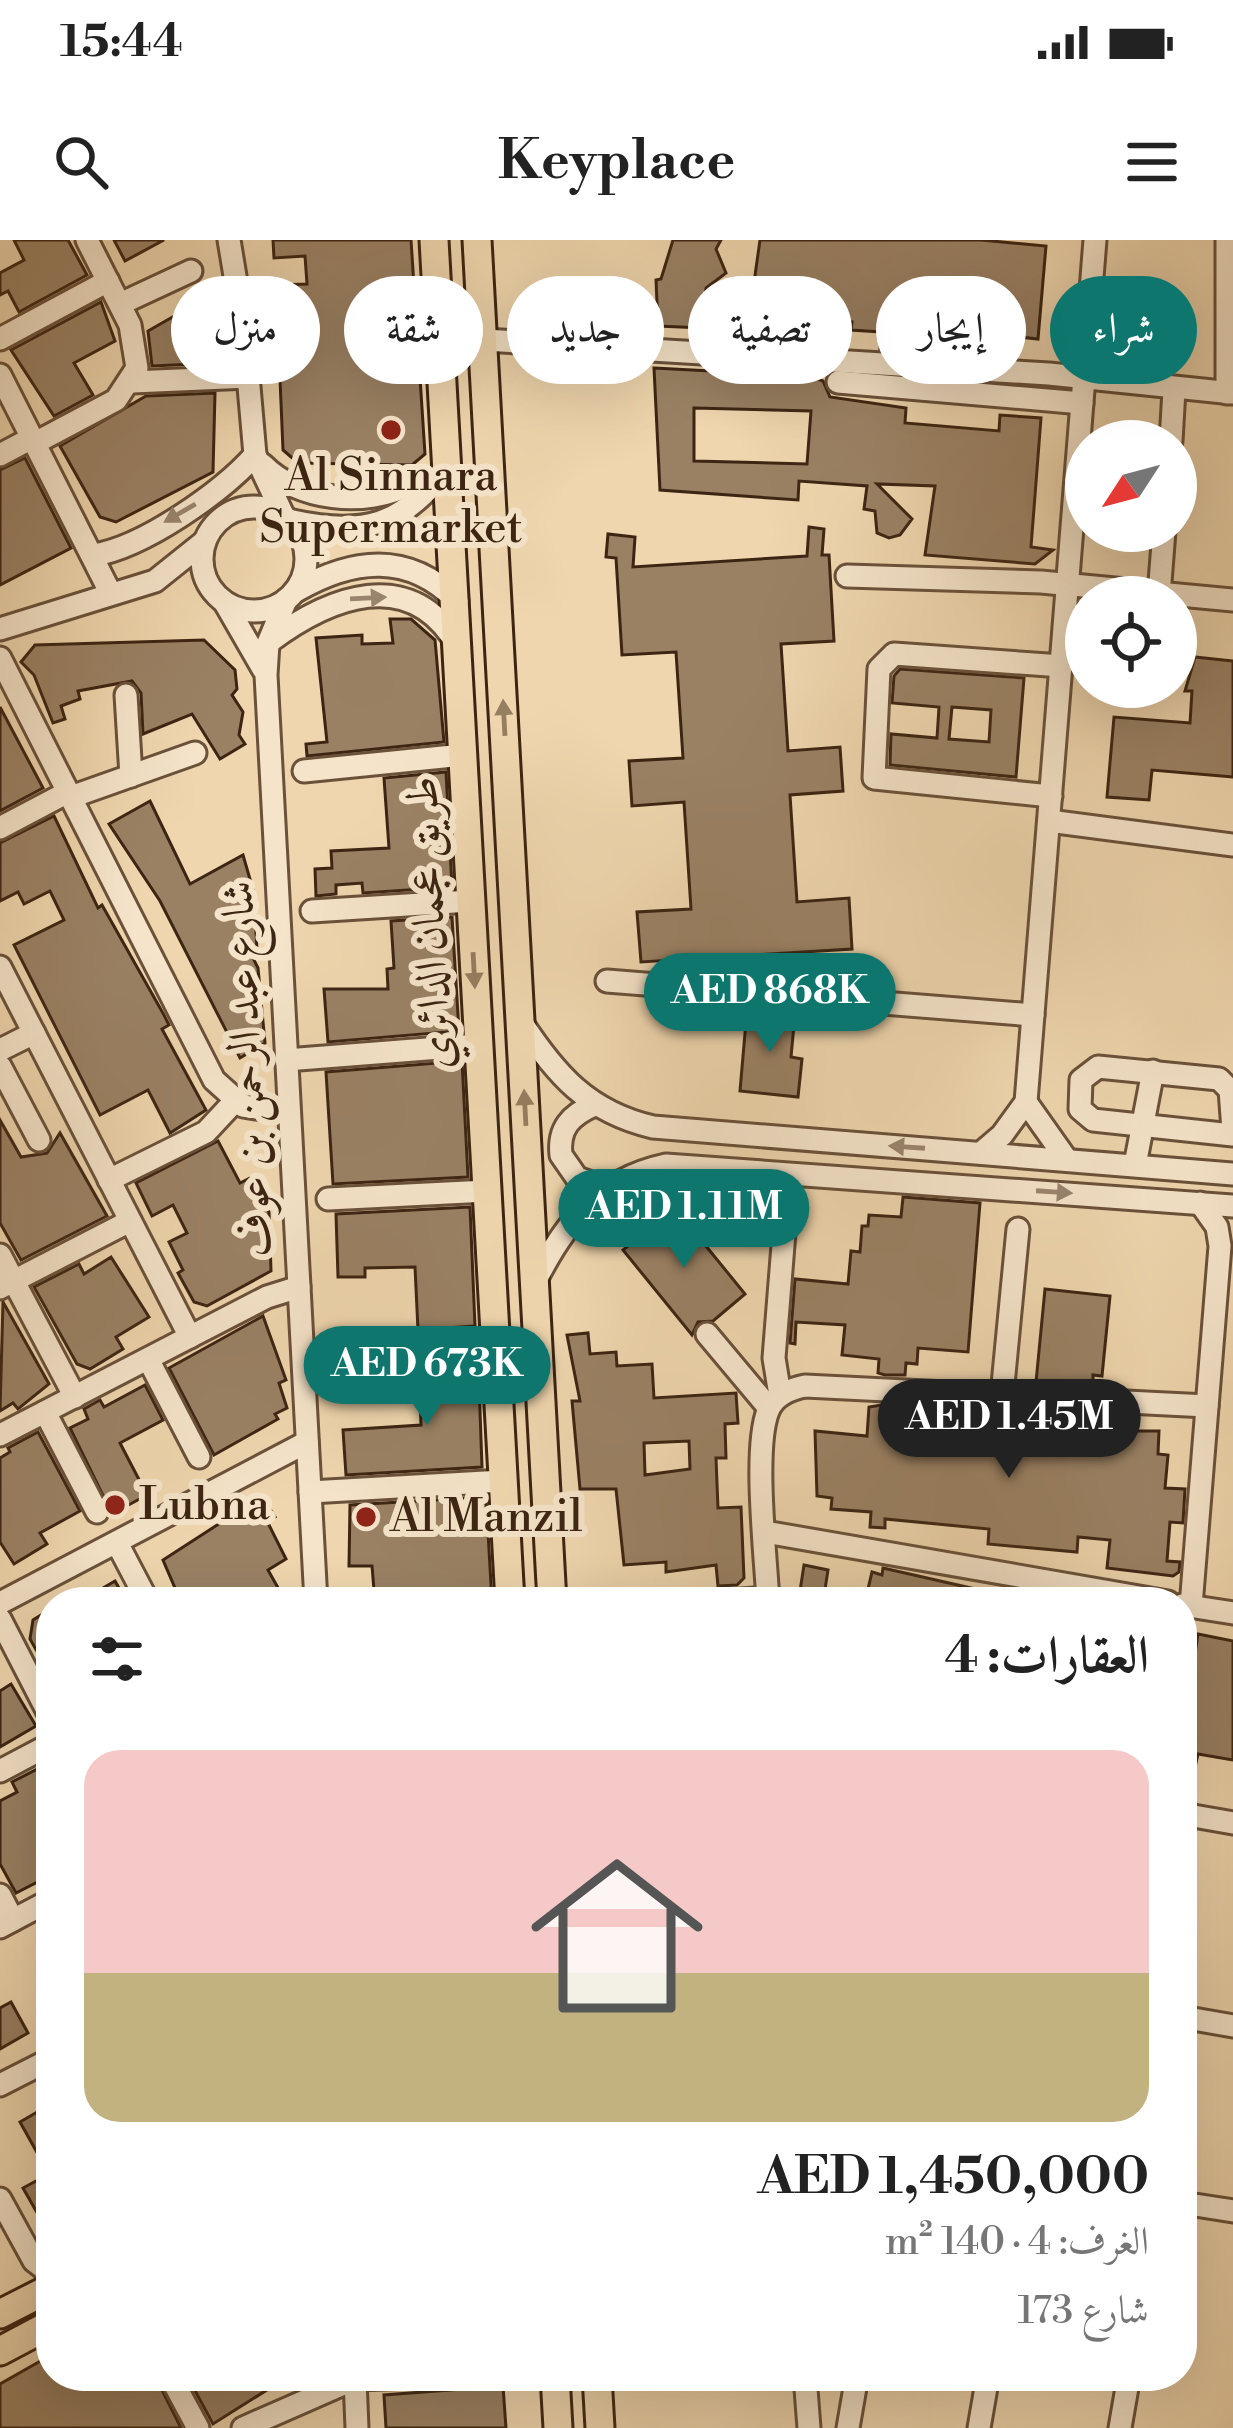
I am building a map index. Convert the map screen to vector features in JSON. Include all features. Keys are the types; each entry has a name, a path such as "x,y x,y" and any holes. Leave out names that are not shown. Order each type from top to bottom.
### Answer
{"main road":[{"name":"طريق عجمان الدائري","path":"434,240 509,1587"},
{"path":"460,240 465,311 484,340"},
{"name":"طريق عجمان الدائري","path":"477,240 551,1587"},
{"path":"0,2314 36,2296"},
{"path":"0,2350 36,2332"},
{"path":"556,2391 558,2428"},
{"path":"598,2391 600,2428"}],"street":[{"path":"0,455 116,400 132,382 138,354 120,304 87,240"},
{"path":"230,240 235,276"},
{"path":"1092,276 1095,240"},
{"path":"1129,384 1230,393 1227,240"},
{"path":"120,304 190,271"},
{"path":"0,339 108,281"},
{"path":"484,340 1050,377"},
{"path":"0,376 110,592"},
{"path":"132,382 171,380"},
{"path":"852,383 1082,403"},
{"path":"250,384 255,454 305,554 291,596"},
{"path":"1071,576 1084,384"},
{"path":"1173,420 1174,389"},
{"path":"255,454 281,482 316,495 383,493 410,484"},
{"path":"0,629 155,581 205,540 241,490 255,454"},
{"path":"94,555 128,544 196,504 255,454"},
{"path":"219,520 251,507 286,519 340,527 384,523 404,513 448,465"},
{"path":"205,540 202,568 218,597"},
{"path":"155,581 261,610 344,569 393,563 430,576 457,601"},
{"path":"847,577 1065,586"},
{"name":"شارع عبد الرحمن بن عوف","path":"291,596 268,643 266,675 315,1587"},
{"path":"268,643 324,605 380,596 423,609 459,649"},
{"name":"شارع عبد الرحمن بن عوف","path":"218,597 244,628 266,675"},
{"path":"1197,598 1233,600"},
{"path":"981,1153 1026,1102 1065,636"},
{"path":"1051,796 879,781 872,773 872,748 879,670 888,656 1062,666"},
{"path":"0,658 214,1080 234,1102 290,1113"},
{"path":"126,695 130,776"},
{"path":"0,828 69,795 195,753"},
{"path":"304,770 464,755"},
{"path":"1049,821 1233,845"},
{"path":"312,911 470,901"},
{"path":"0,967 9,1006 34,1033 190,1337"},
{"path":"607,981 1033,1015"},
{"path":"520,1020 556,1073 594,1106 668,1130 1233,1174"},
{"path":"0,1050 34,1033"},
{"path":"286,1060 478,1046"},
{"path":"0,1066 39,1140"},
{"path":"1099,1067 1153,1071 1223,1082 1231,1096 1233,1132 1087,1118 1079,1104 1080,1085 1088,1071 1099,1067"},
{"path":"1135,1166 1153,1071"},
{"path":"109,1180 206,1132 234,1102"},
{"path":"1026,1102 1067,1160"},
{"path":"594,1106 565,1127 561,1155 577,1178 606,1188"},
{"path":"534,1284 570,1220 606,1188 650,1168 686,1164 1233,1206"},
{"path":"328,1199 487,1191"},
{"path":"767,1587 763,1437 774,1402 787,1196"},
{"path":"1188,1587 1220,1246 1216,1227 1200,1203"},
{"path":"7,1284 130,1221"},
{"path":"1220,1246 1233,1224"},
{"path":"1002,1395 1018,1229"},
{"path":"0,1255 7,1284 74,1397"},
{"path":"0,1436 298,1287"},
{"path":"707,1334 774,1402"},
{"path":"335,1350 495,1340"},
{"path":"148,1359 199,1457"},
{"path":"774,1402 806,1386 1207,1406"},
{"path":"45,1412 97,1512"},
{"path":"0,1604 307,1442"},
{"path":"310,1492 503,1480"},
{"path":"765,1532 1082,1587"},
{"path":"117,1543 140,1587"},
{"path":"1197,1607 1233,1613"},
{"path":"0,1618 36,1689"},
{"path":"0,1771 36,1752"},
{"path":"1197,1817 1233,1823"},
{"path":"0,1895 6,1923 36,1908"},
{"path":"1197,2020 1233,2026"},
{"path":"0,2085 36,2067"},
{"path":"0,2199 36,2256"},
{"path":"1197,2205 1233,2211"},
{"path":"178,2391 198,2428"},
{"path":"243,2428 328,2391"},
{"path":"355,2391 357,2428"},
{"path":"806,2391 809,2428"},
{"path":"848,2428 854,2391"},
{"path":"979,2428 985,2391"},
{"path":"1120,2428 1126,2391"}],"building":[{"path":"14,240 68,240 87,275 19,312 8,291 0,295 0,273 24,260"},
{"path":"114,240 164,240 125,261"},
{"path":"273,240 411,240 413,276 344,276 344,384 420,384 425,454 412,465 298,463 283,450 280,384 320,384 320,276 306,276 305,256 274,258"},
{"path":"673,240 721,240 716,249 726,273 688,276 688,327 664,326 662,276"},
{"path":"760,240 981,240 1046,246 1038,339 1026,338 1026,276 876,276 876,332 852,330 852,276 755,276"},
{"path":"101,302 115,341 74,363 93,395 54,416 11,350"},
{"path":"171,318 171,365 152,366 148,331"},
{"path":"664,369 688,370 688,384 824,384 830,397 906,408 905,423 999,431 1000,415 1041,418 1031,547 1053,550 1035,564 925,555 935,486 877,484 912,519 900,535 889,538 877,533 875,511 864,509 867,486 799,481 798,500 660,490 655,384 664,384","holes":["694,408 811,411 807,464 694,461"]},
{"path":"215,393 213,472 116,522 100,517 60,446 146,396"},
{"path":"25,458 71,548 0,585 0,470"},
{"path":"809,527 824,529 822,555 829,555 834,641 781,644 788,751 840,747 843,791 790,795 797,902 849,898 852,949 641,962 637,912 691,909 684,802 632,806 629,761 683,758 676,652 622,655 616,558 606,557 608,534 635,537 633,567 807,556"},
{"path":"390,619 411,619 435,640 444,742 307,756 306,744 327,742 316,638 362,635 362,644 393,643"},
{"path":"204,640 235,670 237,689 232,695 243,712 239,735 245,744 220,759 192,714 143,734 141,693 132,681 78,691 80,699 61,706 65,719 53,723 34,675 21,662 35,645"},
{"path":"1197,657 1233,661 1233,777 1152,770 1149,800 1107,797 1114,717 1190,723 1191,708 1197,708"},
{"path":"900,669 1024,678 1016,777 890,765 891,734 937,738 939,707 892,703 894,676","holes":["952,707 991,710 989,742 949,739"]},
{"path":"0,707 43,788 0,811"},
{"path":"446,772 452,887 363,893 362,883 336,885 336,894 316,896 315,869 332,868 331,851 389,848 384,778"},
{"path":"150,801 190,884 243,855 254,893 257,951 251,954 258,968 265,1043 240,1058 160,901 109,824"},
{"path":"54,816 98,908 102,905 164,1015 169,1025 162,1029 206,1110 170,1133 148,1090 100,1115 14,945 64,920 50,891 24,904 18,892 0,901 0,843"},
{"path":"452,917 459,1031 328,1042 324,989 388,989 387,969 394,968 391,921"},
{"path":"747,1010 795,1014 791,1057 802,1059 798,1097 740,1091"},
{"path":"462,1061 468,1177 333,1184 326,1072"},
{"path":"0,1120 21,1157 47,1153 60,1133 107,1216 21,1260 0,1223"},
{"path":"218,1141 240,1183 252,1177 269,1212 271,1271 207,1306 194,1302 178,1273 183,1270 169,1242 187,1233 173,1205 152,1216 136,1183"},
{"path":"903,1197 980,1203 968,1352 918,1348 917,1364 906,1363 905,1375 885,1375 878,1373 879,1359 842,1355 845,1325 796,1322 795,1344 790,1343 795,1279 848,1284 851,1251 860,1252 862,1226 868,1226 869,1215 901,1217"},
{"path":"470,1207 475,1326 418,1330 415,1267 365,1268 365,1277 338,1277 336,1214"},
{"path":"675,1208 745,1294 713,1321 698,1322 692,1335 623,1250"},
{"path":"111,1257 149,1317 116,1337 123,1349 90,1369 77,1364 34,1287 79,1264 84,1274"},
{"path":"1045,1289 1110,1296 1102,1376 1093,1375 1093,1385 1036,1382"},
{"path":"3,1302 49,1384 18,1409 13,1403 0,1411"},
{"path":"263,1316 286,1380 279,1383 287,1408 275,1414 278,1419 214,1455 169,1368"},
{"path":"588,1333 590,1354 616,1352 617,1366 652,1364 654,1398 736,1393 738,1423 725,1424 726,1458 716,1458 718,1508 741,1507 744,1578 737,1585 718,1586 716,1565 666,1572 666,1562 624,1565 616,1489 580,1489 572,1401 580,1401 567,1335","holes":["689,1441 690,1469 645,1475 644,1443"]},
{"path":"478,1356 482,1467 346,1475 343,1430 421,1425 419,1369 447,1368 447,1358"},
{"path":"145,1385 163,1420 120,1443 147,1495 112,1514 70,1428 88,1419 84,1409 100,1400 104,1407"},
{"path":"882,1405 934,1417 935,1407 1026,1412 1025,1421 1078,1425 1079,1415 1098,1416 1098,1431 1159,1431 1158,1454 1168,1455 1165,1488 1185,1489 1183,1523 1170,1522 1167,1561 1180,1562 1179,1572 1173,1576 1107,1568 1110,1540 1078,1537 1077,1552 988,1544 989,1529 885,1519 885,1528 870,1527 871,1512 831,1509 832,1498 817,1496 815,1431 867,1436 869,1407"},
{"path":"38,1432 80,1511 40,1533 47,1544 14,1564 0,1542 0,1458 10,1452 8,1448"},
{"path":"262,1496 275,1517 267,1521 286,1559 268,1570 278,1587 175,1587 163,1560"},
{"path":"486,1497 491,1587 374,1587 372,1566 349,1566 350,1505"},
{"path":"804,1565 828,1570 825,1587 801,1587"},
{"path":"883,1568 966,1587 868,1587 872,1572 882,1575"},
{"path":"36,1618 36,1650 30,1639"},
{"path":"1198,1634 1233,1641 1233,1760 1198,1754 1197,1758"},
{"path":"11,1684 36,1726 0,1747 0,1691"},
{"path":"36,1770 36,1883 16,1893 0,1864 0,1801 17,1792 12,1782"},
{"path":"11,2002 28,2033 0,2049 0,2008"},
{"path":"36,2113 36,2151 20,2122"},
{"path":"36,2181 36,2211 23,2188"},
{"path":"36,2364 36,2391 162,2391 181,2428 0,2428 0,2384"},
{"path":"195,2391 265,2391 213,2424"},
{"path":"503,2391 506,2428 386,2428 384,2395"}],"place":[{"name":"Al Sinnara Supermarket","path":"391,430"},
{"name":"Lubna","path":"115,1505"},
{"name":"Al Manzil","path":"366,1517"}]}
